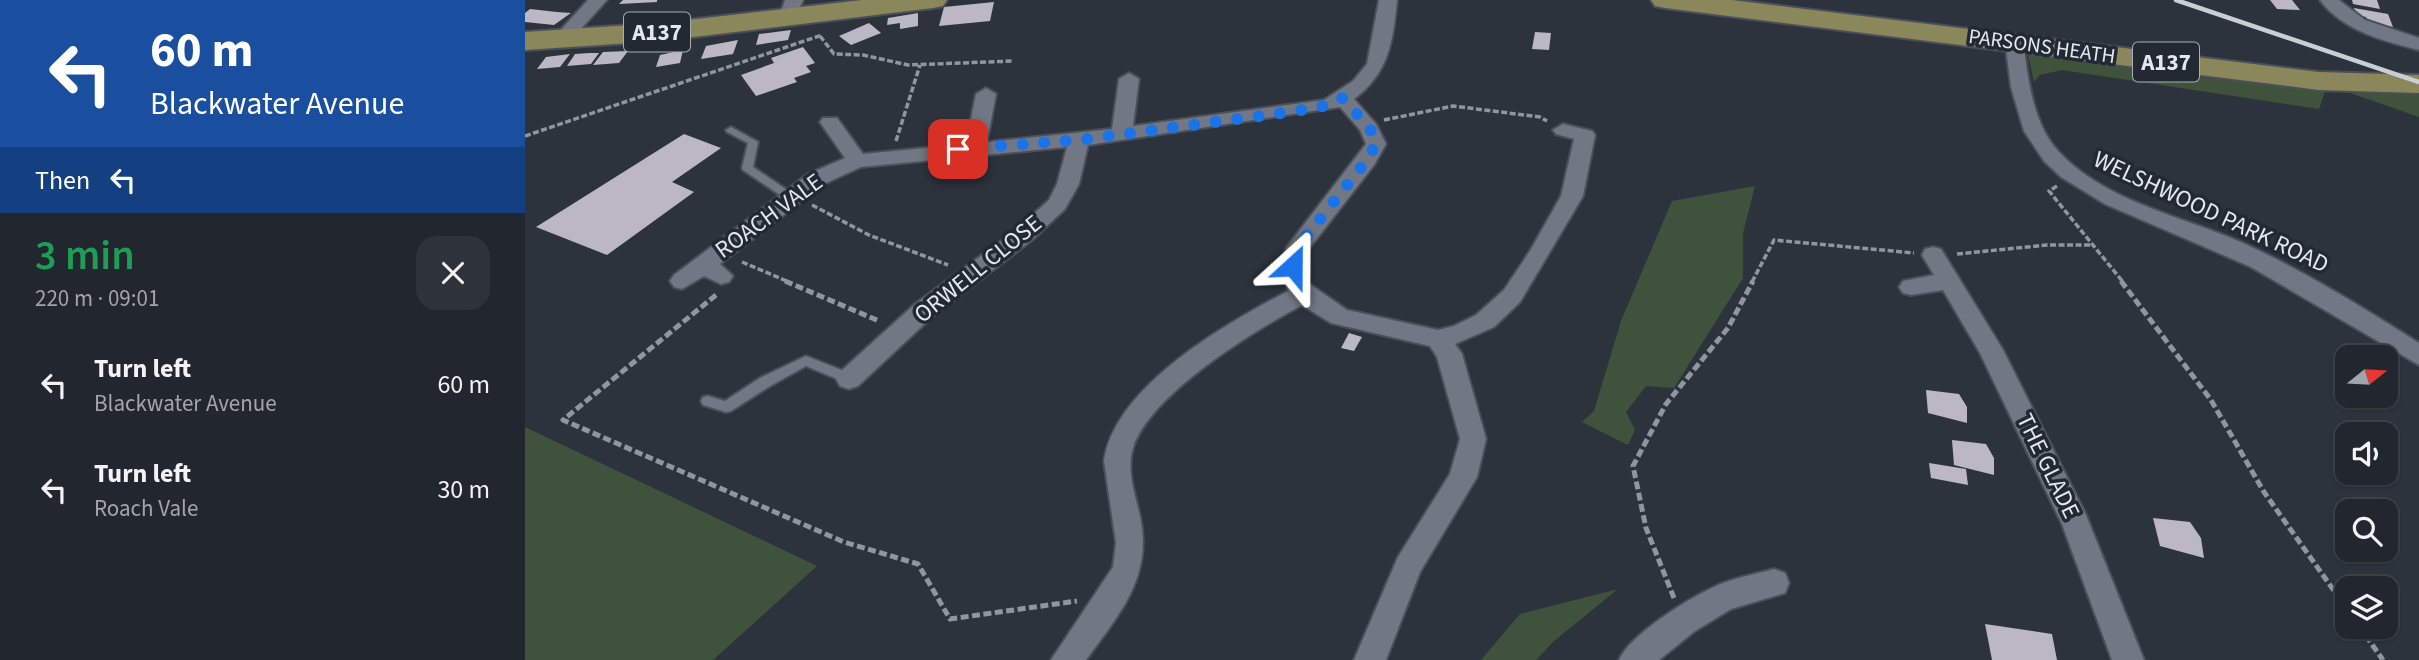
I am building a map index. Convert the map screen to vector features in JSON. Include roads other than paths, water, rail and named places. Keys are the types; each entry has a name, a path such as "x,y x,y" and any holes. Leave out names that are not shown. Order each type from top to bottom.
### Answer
{"main road":[{"name":"A137","path":"525,41 562,39 791,9 846,12 933,0"},
{"name":"PARSONS HEATH","path":"1665,0 2014,41 2319,81 2419,84"}],"street":[{"path":"562,39 598,0"},
{"name":"ROACH VALE","path":"682,281 715,264 817,179 857,160 975,147 1079,140 1329,105 1357,91 1376,68 1383,43 1388,0"},
{"path":"2329,0 2341,14 2361,25 2419,44"},
{"name":"WELSHWOOD PARK ROAD","path":"2014,41 2018,78 2031,121 2040,141 2072,175 2108,196 2287,274 2337,301 2419,355"},
{"path":"1122,133 1129,79"},
{"path":"975,147 986,94"},
{"path":"1342,98 1366,124 1376,144 1367,160 1297,248 1293,266 1297,286 1340,317 1438,339 1461,333 1485,321 1512,296 1539,255 1572,196 1585,135 1563,130"},
{"path":"830,122 857,160"},
{"name":"ORWELL CLOSE","path":"849,379 902,331 1024,235 1057,204 1068,184 1079,140"},
{"name":"THE GLADE","path":"1933,255 1991,350 2076,524 2128,660"},
{"path":"1911,287 1949,281"},
{"path":"1067,660 1113,596 1131,556 1118,450 1132,420 1223,339 1304,293"},
{"path":"1370,660 1408,566 1463,477 1473,439 1449,354 1438,339"},
{"path":"1635,660 1684,621 1723,597 1774,583"}],"lane":[{"path":"731,130 753,142 747,168 784,193 796,195"},
{"path":"708,401 726,407 765,382 806,361 849,379"}],"railway":[{"path":"2176,0 2419,82"}]}
